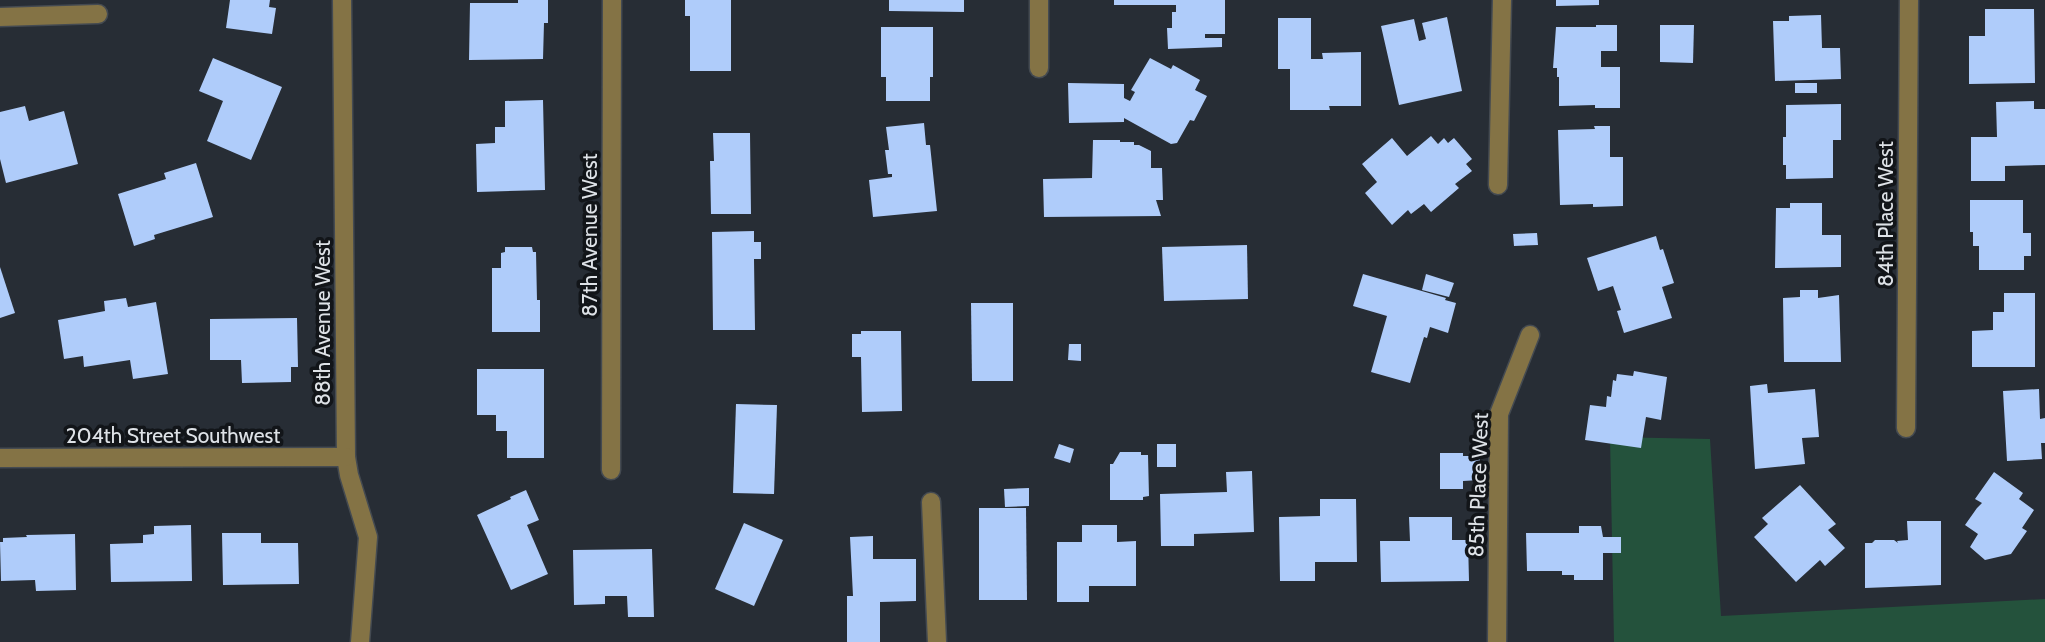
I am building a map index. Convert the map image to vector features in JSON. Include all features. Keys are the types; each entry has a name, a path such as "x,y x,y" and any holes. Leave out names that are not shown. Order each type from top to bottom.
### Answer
{"street":[{"name":"88th Avenue West","path":"342,0 346,457 368,537 360,642"},
{"name":"87th Avenue West","path":"611,470 612,0"},
{"path":"1039,0 1039,68"},
{"path":"1498,185 1502,0"},
{"name":"84th Place West","path":"1906,428 1909,0"},
{"path":"0,17 98,14"},
{"name":"85th Place West","path":"1497,642 1499,414 1530,335"},
{"name":"204th Street Southwest","path":"0,458 346,457"},
{"path":"931,502 937,642"}],"green space":[{"path":"1610,437 1710,439 1721,616 2045,599 2045,642 1614,642"}],"building":[{"path":"230,0 270,0 269,7 276,8 272,34 226,28"},
{"path":"518,0 548,0 543,59 469,60 470,3 518,3"},
{"path":"685,0 731,0 731,71 690,71 690,16 685,16"},
{"path":"889,0 964,0 964,12 889,11"},
{"path":"1114,0 1225,0 1225,34 1205,34 1205,38 1222,38 1222,47 1168,49 1167,28 1172,28 1172,12 1176,12 1176,5 1114,5"},
{"path":"1556,0 1599,0 1599,5 1556,6"},
{"path":"1985,9 2034,9 2035,83 1969,84 1969,36 1985,36"},
{"path":"1821,15 1822,48 1840,48 1841,79 1775,81 1773,21 1789,21 1789,16"},
{"path":"1447,17 1462,91 1399,105 1381,26 1414,19 1419,41 1426,39 1422,23"},
{"path":"1278,18 1311,18 1311,59 1323,59 1322,53 1361,52 1361,106 1329,106 1330,110 1290,110 1290,69 1278,69"},
{"path":"1617,25 1617,51 1601,51 1601,67 1620,67 1620,108 1595,108 1595,105 1559,106 1559,77 1557,68 1553,68 1556,27"},
{"path":"1660,25 1694,25 1693,63 1660,62"},
{"path":"881,27 933,27 930,101 886,101 886,77 881,77"},
{"path":"213,58 282,87 251,160 207,141 223,101 199,91"},
{"path":"1150,58 1171,69 1173,65 1200,80 1195,90 1207,96 1194,121 1190,120 1177,143 1171,144 1124,118 1124,122 1069,123 1068,83 1124,84 1124,98 1130,101 1135,92 1131,90"},
{"path":"1795,83 1817,83 1817,93 1795,93"},
{"path":"543,100 545,190 477,192 476,144 495,143 495,127 505,127 505,101"},
{"path":"2034,101 2034,109 2045,109 2045,165 2005,166 2005,181 1971,181 1971,137 1997,137 1996,102"},
{"path":"1841,104 1841,140 1833,140 1833,178 1786,179 1783,137 1786,137 1786,105"},
{"path":"25,106 29,121 64,111 78,164 6,183 0,159 0,112"},
{"path":"924,123 926,145 930,145 937,211 873,217 869,180 892,177 892,174 888,174 885,150 889,150 886,127"},
{"path":"1594,126 1610,126 1610,157 1623,157 1623,206 1560,205 1558,130 1595,129"},
{"path":"713,133 750,133 751,214 711,214 710,161 714,161"},
{"path":"1431,136 1438,144 1444,138 1448,143 1454,138 1472,159 1466,164 1472,171 1455,184 1459,188 1431,212 1424,204 1411,214 1408,210 1392,225 1365,193 1377,182 1362,164 1392,138 1407,156"},
{"path":"1093,140 1134,142 1134,145 1151,151 1151,168 1162,168 1163,200 1156,200 1161,216 1044,217 1043,179 1092,178"},
{"path":"196,163 213,217 154,235 155,239 134,246 118,194 166,179 164,173"},
{"path":"1970,200 2023,200 2023,233 2031,233 2031,256 2024,256 2024,270 1979,270 1979,246 1973,246 1973,232 1970,232"},
{"path":"1790,203 1822,203 1822,235 1841,235 1841,267 1775,268 1776,208 1790,208"},
{"path":"754,231 754,242 761,242 761,259 754,259 755,330 713,330 712,232"},
{"path":"1537,233 1538,245 1514,246 1513,234"},
{"path":"1656,236 1674,283 1662,287 1672,318 1624,333 1617,311 1621,310 1613,286 1598,291 1587,258"},
{"path":"1247,245 1248,299 1164,301 1162,247"},
{"path":"505,247 532,247 533,252 536,252 540,332 492,332 492,268 501,268 501,253 505,252"},
{"path":"0,267 15,313 0,318"},
{"path":"1363,274 1456,303 1448,333 1430,327 1427,338 1424,337 1410,383 1371,372 1387,316 1353,306"},
{"path":"1426,274 1454,283 1449,297 1422,290"},
{"path":"1800,290 1818,290 1818,298 1839,295 1841,362 1784,362 1783,298 1800,297"},
{"path":"2004,293 2035,293 2035,367 1972,367 1972,331 1993,330 1993,312 2004,312"},
{"path":"126,298 128,307 156,302 168,374 133,379 130,360 84,367 83,356 64,359 58,320 105,311 104,301"},
{"path":"971,303 1013,303 1013,381 972,381"},
{"path":"297,318 298,367 291,367 291,382 242,383 241,360 210,360 210,319"},
{"path":"861,331 901,331 902,411 862,412 861,357 852,357 852,334 861,334"},
{"path":"1069,344 1081,344 1081,361 1068,360"},
{"path":"477,369 544,369 544,458 507,458 507,431 496,431 496,415 477,415"},
{"path":"1634,371 1667,377 1661,420 1646,417 1641,448 1585,440 1590,405 1606,407 1607,396 1611,397 1613,380 1616,381 1617,374 1633,376"},
{"path":"1767,384 1768,393 1815,389 1819,437 1802,438 1805,464 1755,469 1750,386"},
{"path":"2039,389 2040,419 2045,418 2045,443 2041,443 2042,459 2007,461 2003,391"},
{"path":"736,404 777,405 774,494 733,493"},
{"path":"1059,444 1074,449 1070,463 1054,458"},
{"path":"1157,444 1176,444 1176,467 1157,467"},
{"path":"1120,452 1141,452 1141,455 1148,455 1149,496 1143,497 1143,500 1110,500 1110,464 1113,464"},
{"path":"1440,453 1480,456 1480,480 1463,481 1463,489 1440,489"},
{"path":"1252,471 1254,532 1194,534 1194,546 1161,546 1160,494 1227,492 1226,472"},
{"path":"1994,472 2023,493 2019,499 2034,510 2022,528 2027,531 2011,554 1985,560 1970,547 1978,534 1965,525 1982,503 1975,499"},
{"path":"1800,485 1836,524 1828,530 1845,548 1825,566 1820,560 1796,582 1754,537 1768,524 1762,518"},
{"path":"1029,488 1029,506 1005,507 1004,489"},
{"path":"526,490 539,520 527,525 548,574 511,590 477,515"},
{"path":"1320,499 1356,499 1357,562 1315,562 1315,581 1280,581 1279,517 1320,516"},
{"path":"979,508 1026,508 1027,600 979,600"},
{"path":"1409,517 1452,517 1452,540 1468,540 1469,581 1381,582 1380,541 1410,541"},
{"path":"1907,521 1941,521 1941,585 1865,588 1865,543 1894,540 1898,543 1897,541 1908,540"},
{"path":"744,523 783,540 754,606 715,589"},
{"path":"191,525 192,581 111,582 110,544 143,543 143,535 154,534 154,526"},
{"path":"1082,525 1117,525 1117,542 1136,541 1136,586 1089,586 1089,602 1057,602 1057,542 1082,542"},
{"path":"1579,526 1601,526 1603,537 1621,537 1621,553 1603,553 1603,580 1574,580 1574,575 1562,575 1562,571 1527,571 1526,533 1579,533"},
{"path":"222,533 261,533 261,543 298,543 299,584 223,585"},
{"path":"75,534 76,590 36,591 35,580 1,581 0,542 3,542 3,538"},
{"path":"873,536 873,559 916,559 916,601 880,602 880,642 847,642 847,596 853,596 850,537"},
{"path":"652,549 654,617 628,617 627,596 605,596 605,604 574,605 573,550"}]}
